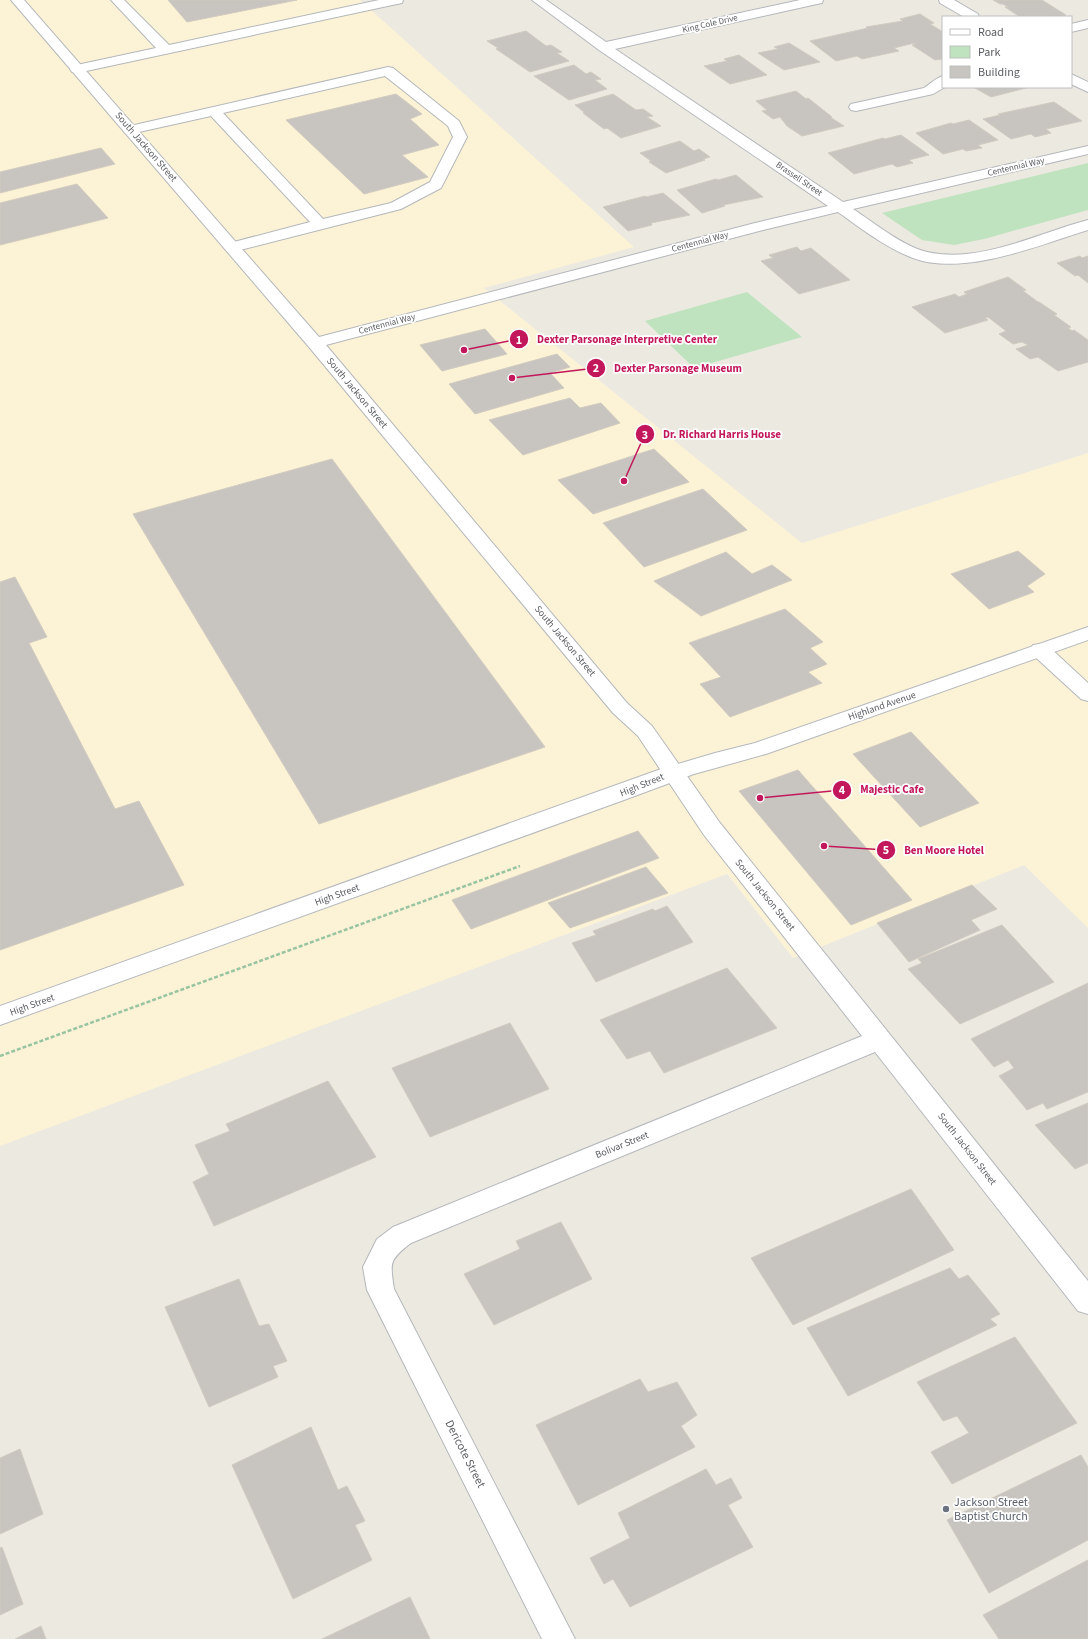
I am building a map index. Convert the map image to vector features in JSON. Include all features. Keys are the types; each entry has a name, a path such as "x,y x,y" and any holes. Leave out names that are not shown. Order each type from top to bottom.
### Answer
{"street":[{"name":"South Jackson Street","path":"17,0 315,343 620,708 645,732 712,829 1088,1302"},
{"path":"117,0 166,50"},
{"path":"77,69 397,0"},
{"name":"Brassell Street","path":"538,0 604,47 895,244 925,257 952,260 984,256 1088,225"},
{"name":"King Cole Drive","path":"604,47 817,0"},
{"path":"945,0 971,16"},
{"path":"1072,28 1088,24"},
{"path":"130,130 388,71 454,124 460,137 436,184 396,206 232,247"},
{"path":"1072,79 1088,88"},
{"path":"856,107 928,90 938,85 942,81"},
{"path":"214,111 320,224"},
{"name":"Centennial Way","path":"315,343 745,230 1088,150"},
{"name":"Highland Avenue","path":"673,772 728,755 759,749 1088,633"},
{"path":"1040,650 1088,694"},
{"name":"High Street","path":"0,1016 616,796 673,772"},
{"name":"Bolivar Street","path":"377,1267 386,1247 402,1235 880,1039"},
{"name":"Dericote Street","path":"377,1267 381,1290 559,1639"}],"shaded area":[{"path":"0,0 360,0 634,247 484,288 802,543 1088,453 1088,928 1024,865 793,958 727,874 0,1146"}],"green space":[{"path":"1088,163 1088,210 984,239 954,245 922,240 882,213"},
{"path":"747,292 802,337 694,368 645,321"}],"building":[{"path":"168,0 297,0 187,22"},
{"path":"993,0 1042,0 1066,15 1018,16 1005,7 1008,7"},
{"path":"920,14 934,23 930,24 942,31 942,59 935,60 912,45 915,44 914,43 894,48 899,51 862,59 857,56 836,61 810,41 868,28 866,27 903,21 900,19"},
{"path":"526,31 546,46 551,45 562,52 557,53 569,61 530,72 496,49 498,48 487,41"},
{"path":"789,43 820,62 784,70 758,53 778,49 774,47"},
{"path":"739,55 767,75 730,84 704,66 727,61 724,59"},
{"path":"574,65 586,74 591,72 601,79 595,80 607,89 569,100 534,76"},
{"path":"975,88 1026,88 991,97"},
{"path":"796,91 806,99 808,98 832,117 830,117 844,126 802,136 787,126 780,117 773,119 762,111 767,110 756,101"},
{"path":"396,94 422,114 410,119 439,145 402,155 428,177 364,194 286,120"},
{"path":"613,94 636,110 643,109 653,116 647,117 661,126 621,138 607,128 604,129 575,105"},
{"path":"1054,102 1082,121 1046,129 1051,133 1035,137 1031,134 1011,139 983,119 1000,115 998,114"},
{"path":"969,120 998,140 978,145 982,148 966,151 963,149 943,154 916,133 951,123 953,124"},
{"path":"901,135 929,155 909,160 913,163 897,167 892,164 854,174 828,153 883,138 885,139"},
{"path":"680,141 694,151 699,149 710,157 666,173 649,162 651,161 640,153"},
{"path":"101,148 115,164 0,193 0,172"},
{"path":"736,175 763,197 723,205 725,206 702,213 677,190 716,179 718,180"},
{"path":"77,184 108,218 0,245 0,203"},
{"path":"663,193 690,215 651,223 652,225 628,231 603,207 645,196"},
{"path":"797,247 801,251 811,248 850,280 799,294 761,261 773,258 769,255"},
{"path":"1080,256 1082,258 1088,256 1088,283 1078,275 1075,276 1057,263"},
{"path":"1008,277 1026,290 1023,291 1057,314 1054,315 1071,327 1068,328 1072,331 1074,330 1088,340 1088,362 1058,371 1038,357 1030,359 1016,349 1028,345 1022,342 1013,344 999,334 1006,331 988,317 985,318 988,320 945,333 912,307 955,294 959,297 967,294 964,292"},
{"path":"485,329 507,354 442,371 420,345"},
{"path":"557,354 570,367 550,373 564,388 475,414 449,384"},
{"path":"570,398 580,408 601,403 620,423 523,455 489,420"},
{"path":"654,449 689,482 593,514 558,480"},
{"path":"332,459 545,747 319,824 133,514"},
{"path":"703,489 747,530 644,567 603,523"},
{"path":"1018,551 1045,574 1027,586 1034,592 989,609 951,574"},
{"path":"726,552 752,574 772,565 792,580 701,616 654,581"},
{"path":"15,577 47,637 29,643 115,809 139,801 184,885 0,950 0,582"},
{"path":"785,609 823,642 810,648 827,664 808,672 822,683 730,717 700,684 721,677 689,643"},
{"path":"911,732 979,803 920,827 853,754"},
{"path":"798,770 912,900 851,925 739,791"},
{"path":"638,831 659,858 471,929 452,900"},
{"path":"646,867 668,893 570,928 548,903"},
{"path":"972,885 997,909 971,920 980,930 909,962 877,923"},
{"path":"667,906 693,942 596,982 572,943 596,935 593,931 653,909 655,911"},
{"path":"1002,925 1054,982 960,1024 908,969 922,963 918,959"},
{"path":"727,968 777,1028 664,1073 650,1051 627,1059 600,1020"},
{"path":"1088,983 1088,1092 1047,1109 1043,1103 1027,1110 999,1076 1014,1068 1008,1060 994,1067 971,1039"},
{"path":"510,1023 549,1089 430,1137 392,1068"},
{"path":"328,1081 376,1157 214,1226 193,1182 209,1174 195,1145 230,1131 226,1124"},
{"path":"1088,1103 1088,1163 1075,1169 1035,1125"},
{"path":"911,1189 954,1250 793,1325 751,1258"},
{"path":"561,1222 592,1279 494,1325 464,1274 520,1249 516,1241"},
{"path":"950,1268 959,1279 968,1275 1000,1314 990,1319 997,1325 848,1396 807,1328"},
{"path":"239,1279 259,1326 269,1324 287,1361 273,1366 278,1377 209,1407 165,1307"},
{"path":"1015,1337 1077,1423 952,1484 931,1452 969,1433 957,1416 943,1421 917,1382"},
{"path":"640,1379 648,1392 677,1382 697,1415 681,1426 695,1447 578,1505 536,1425"},
{"path":"311,1427 338,1490 347,1486 365,1521 355,1525 372,1560 293,1599 232,1465"},
{"path":"20,1449 43,1514 0,1534 0,1458"},
{"path":"1081,1455 1088,1467 1088,1540 989,1593 947,1520"},
{"path":"706,1469 716,1485 731,1478 742,1498 728,1505 753,1547 630,1607 613,1579 604,1584 590,1558 630,1538 618,1513"},
{"path":"2,1547 23,1604 0,1615 0,1548"},
{"path":"1088,1560 1088,1639 999,1639 983,1615"},
{"path":"410,1597 430,1639 322,1639"},
{"path":"41,1626 46,1639 15,1639"}],"place":[{"name":"Dexter Parsonage Interpretive Center","path":"464,350"},
{"name":"Dexter Parsonage Museum","path":"512,378"},
{"name":"Dr. Richard Harris House","path":"624,481"},
{"name":"Majestic Cafe","path":"760,798"},
{"name":"Ben Moore Hotel","path":"824,846"},
{"name":"Jackson Street Baptist Church","path":"946,1509"}]}
